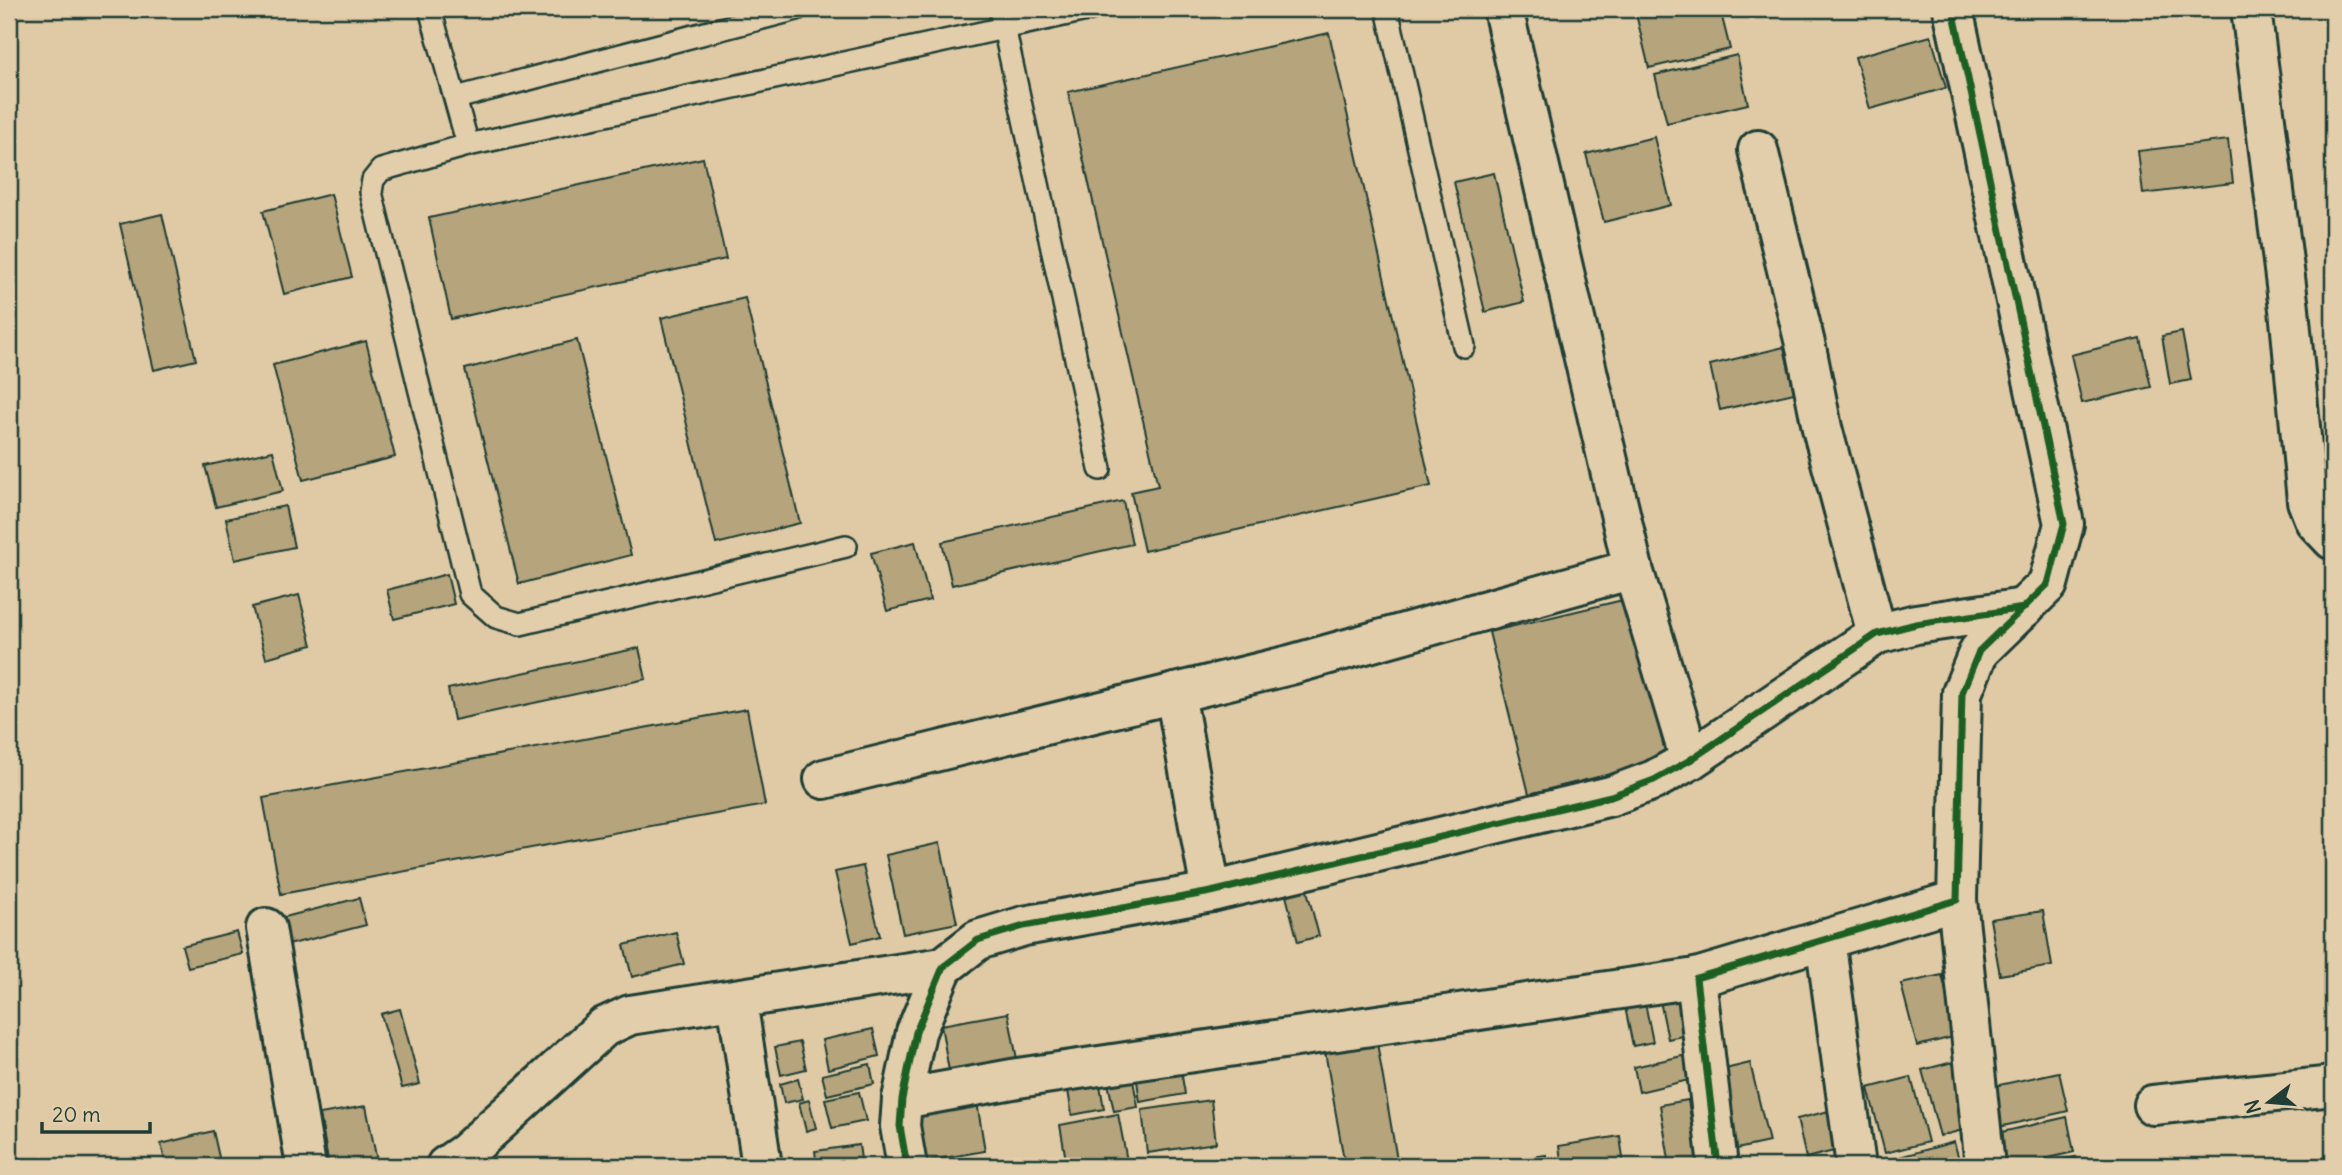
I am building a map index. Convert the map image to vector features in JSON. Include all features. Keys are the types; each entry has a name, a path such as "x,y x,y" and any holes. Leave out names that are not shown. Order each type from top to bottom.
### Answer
{"street":[{"path":"1503,9 1633,569 1690,760"},
{"path":"1953,9 2064,524 2048,584 1979,651 1962,693 1957,900 1985,1166"},
{"path":"2251,9 2290,309 2308,500 2315,521 2333,540"},
{"path":"1758,150 1807,352 1822,428 1877,634"},
{"path":"824,779 1290,665 1633,569"},
{"path":"446,1166 465,1153 604,1027 630,1015 943,967 978,940 1024,926 1211,892 1611,796 1654,780 1690,760 1830,663 1877,634 1916,624 2024,607"},
{"path":"1175,693 1211,892"},
{"path":"901,1099 1018,1078 1696,978 1957,900"},
{"path":"265,928 306,1166"},
{"path":"1825,939 1856,1166"},
{"path":"907,1166 900,1126 901,1099 916,1032 943,967"},
{"path":"1696,978 1718,1166"},
{"path":"737,999 762,1166"},
{"path":"2153,1105 2333,1086"}],"lane":[{"path":"430,9 468,145"},
{"path":"456,98 797,9"},
{"path":"846,546 520,624 496,617 470,594 371,192 373,180 381,170 468,145 1002,19 1091,9"},
{"path":"1387,9 1464,346"},
{"path":"1002,19 1100,469"}],"building":[{"path":"1659,9 1720,9 1730,49 1649,68 1636,14"},
{"path":"1329,33 1431,486 1144,551 1131,492 1158,486 1068,92"},
{"path":"1931,36 1946,88 1870,109 1855,57"},
{"path":"1737,55 1748,104 1667,123 1655,75"},
{"path":"1654,137 1671,205 1604,222 1586,154"},
{"path":"2228,140 2233,183 2143,194 2138,151"},
{"path":"703,158 726,259 451,319 429,218"},
{"path":"1494,173 1524,302 1485,312 1454,182"},
{"path":"331,194 352,277 284,294 263,211"},
{"path":"162,214 196,360 154,370 120,224"},
{"path":"745,298 800,523 716,544 661,318"},
{"path":"2182,332 2191,380 2170,384 2162,336"},
{"path":"2140,338 2151,387 2082,403 2071,355"},
{"path":"577,340 631,555 519,584 465,369"},
{"path":"366,341 395,457 303,480 273,365"},
{"path":"1784,347 1794,393 1720,410 1710,365"},
{"path":"273,451 283,491 216,507 205,466"},
{"path":"1123,501 1132,544 952,585 942,542"},
{"path":"285,506 294,547 235,560 226,519"},
{"path":"915,542 930,600 887,611 871,553"},
{"path":"447,574 454,604 394,619 387,590"},
{"path":"299,595 312,645 266,658 252,607"},
{"path":"1627,599 1667,760 1529,794 1489,632"},
{"path":"639,648 646,679 454,720 448,689"},
{"path":"747,709 765,805 281,894 263,798"},
{"path":"940,843 957,923 903,934 886,855"},
{"path":"863,866 880,936 852,943 835,872"},
{"path":"1305,883 1319,936 1298,942 1284,888"},
{"path":"359,898 366,925 284,946 277,919"},
{"path":"2043,911 2052,966 2000,975 1990,919"},
{"path":"237,932 243,954 188,967 182,946"},
{"path":"676,932 684,964 632,977 624,945"},
{"path":"1942,975 1957,1036 1917,1046 1901,984"},
{"path":"1683,991 1691,1034 1668,1039 1659,996"},
{"path":"1645,1003 1653,1042 1633,1046 1625,1007"},
{"path":"400,1009 420,1084 402,1088 381,1014"},
{"path":"1008,1013 1017,1059 949,1071 941,1025"},
{"path":"873,1029 879,1056 828,1069 822,1040"},
{"path":"1375,1031 1398,1166 1345,1166 1323,1040"},
{"path":"800,1042 806,1069 781,1075 775,1047"},
{"path":"1691,1054 1697,1078 1639,1092 1634,1067"},
{"path":"1179,1059 1185,1094 1140,1102 1135,1066"},
{"path":"1953,1062 1970,1128 1940,1136 1922,1070"},
{"path":"1750,1063 1769,1142 1732,1150 1713,1072"},
{"path":"870,1064 874,1084 827,1095 822,1075"},
{"path":"1130,1065 1138,1107 1114,1111 1105,1069"},
{"path":"2059,1072 2068,1111 1999,1127 1990,1087"},
{"path":"1098,1073 1104,1109 1072,1115 1066,1078"},
{"path":"1911,1077 1928,1142 1885,1153 1868,1088"},
{"path":"798,1079 803,1099 784,1103 780,1084"},
{"path":"975,1090 985,1151 920,1162 910,1101"},
{"path":"859,1092 866,1121 832,1128 825,1099"},
{"path":"809,1100 816,1128 806,1131 799,1103"},
{"path":"1211,1100 1216,1143 1147,1153 1142,1110"},
{"path":"1688,1100 1699,1166 1670,1166 1660,1105"},
{"path":"366,1106 377,1161 352,1166 329,1166 320,1114"},
{"path":"1837,1109 1846,1148 1806,1158 1797,1119"},
{"path":"1118,1114 1128,1166 1067,1166 1060,1125"},
{"path":"2067,1117 2074,1152 2014,1166 2000,1166 1993,1134"},
{"path":"213,1131 221,1166 166,1166 161,1144"},
{"path":"1620,1136 1624,1166 1562,1166 1559,1146"},
{"path":"1954,1142 1961,1166 1886,1166 1885,1161"},
{"path":"859,1145 862,1166 817,1166 815,1151"},
{"path":"1546,1155 1548,1166 1503,1166 1503,1162"},
{"path":"1059,1157 1060,1166 1000,1166"},
{"path":"2076,1157 2078,1166 2029,1166"}],"cycle path":[{"path":"1718,1166 1696,978 1957,900 1962,693 1979,651 2048,584 2064,524 1953,9"},
{"path":"907,1166 900,1126 902,1099 916,1032 943,967 978,940 1024,926 1211,892 1611,796 1654,780 1690,760 1877,634 1916,624 2024,608"}]}
